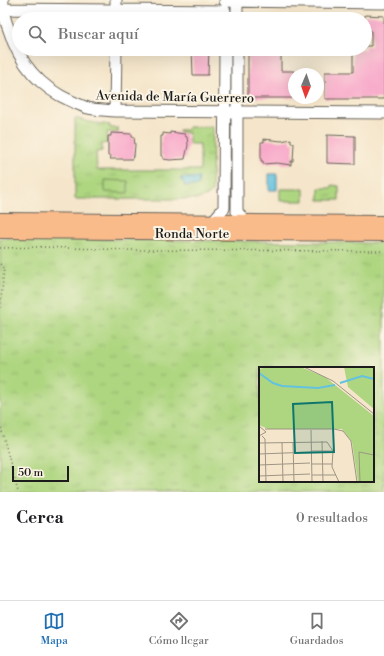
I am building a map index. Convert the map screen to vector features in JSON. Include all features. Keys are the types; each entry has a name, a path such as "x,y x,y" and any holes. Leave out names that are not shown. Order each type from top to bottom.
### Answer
{"main road":[{"name":"Ronda Norte","path":"0,220 384,223"},
{"name":"Ronda Norte","path":"0,231 384,234"}],"street":[{"path":"237,1 237,12"},
{"path":"3,5 116,10 225,8 237,1 384,2"},
{"name":"Avenida de María Guerrero","path":"3,5 12,38"},
{"name":"Avenida de María Guerrero","path":"20,56 26,67 48,88 64,98 88,108 115,111 384,113"},
{"path":"115,111 116,56"},
{"path":"213,221 224,208 225,56"},
{"path":"237,56 237,212 245,222"}],"path":[{"path":"0,248 41,247 130,250 384,251"},
{"path":"0,264 4,269 0,310"},
{"path":"0,424 18,492"}],"green space":[{"path":"75,118 110,125 110,128 118,128 118,133 107,132 107,143 102,144 102,151 96,152 97,170 200,170 200,144 189,144 189,133 179,132 179,130 188,130 188,127 213,127 212,192 207,196 198,199 75,199"},
{"path":"229,131 232,131 232,195 228,195"},
{"path":"105,180 128,181 128,193 105,192"},
{"path":"332,185 339,186 339,200 319,200 319,188 332,188"},
{"path":"280,189 304,189 304,201 280,201"},
{"path":"0,238 384,243 384,492 0,492"}],"water":[{"path":"269,174 277,174 277,190 269,190"},
{"path":"181,178 199,178 198,186 184,186 184,182 181,181"}],"building":[{"path":"372,15 384,16 384,99 325,99 325,72 353,72 353,56 372,56"},
{"path":"192,56 209,56 208,75 193,75"},
{"path":"248,56 281,56 281,71 288,71 288,98 248,98"},
{"path":"170,132 185,134 187,137 188,145 185,159 170,160 163,159 163,156 161,156 161,136 163,136 163,133 170,134"},
{"path":"111,133 132,134 135,145 134,156 132,159 110,159 111,156 108,156 108,136 111,136"},
{"path":"327,135 355,136 355,164 327,163"},
{"path":"264,139 281,141 291,139 291,143 294,143 293,161 291,161 291,165 277,163 263,164 263,161 261,161 261,142 264,142"}]}
